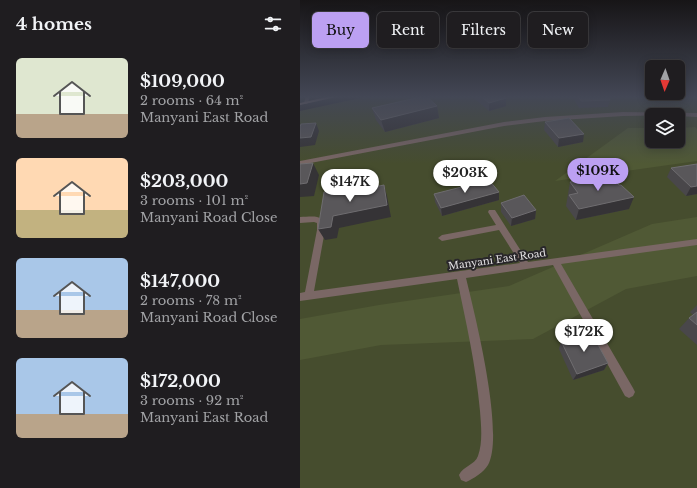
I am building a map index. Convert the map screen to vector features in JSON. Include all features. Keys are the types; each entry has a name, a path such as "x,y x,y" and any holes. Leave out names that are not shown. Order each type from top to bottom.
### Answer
{"street":[{"path":"300,163 504,124 555,119"},
{"path":"492,212 526,266"},
{"path":"300,220 315,219 321,222 321,230 304,296"},
{"path":"442,238 501,227"},
{"name":"Manyani East Road","path":"304,296 697,242"},
{"path":"556,262 629,392"},
{"path":"461,275 482,381 487,434 486,453 483,462 466,475"}],"green space":[{"path":"300,119 645,119 645,148 685,148 685,119 697,119 697,488 300,488"},
{"path":"695,127 697,129 697,161 555,181 628,128 645,128 645,148 685,148 685,128"},
{"path":"697,217 697,276 626,289 533,339 381,345 300,360 300,319 379,305 509,286 652,224"}],"building":[{"path":"570,119 584,134 559,138 545,122"},
{"path":"316,123 311,137 300,138 301,124"},
{"path":"313,163 307,183 300,184 300,164"},
{"path":"697,164 697,186 691,187 671,168"},
{"path":"597,177 599,179 611,177 634,197 579,209 569,195 578,193 570,182"},
{"path":"489,180 499,192 441,208 434,194"},
{"path":"384,185 387,205 333,216 331,227 318,229 324,192 338,191 338,194"},
{"path":"524,195 536,210 512,218 501,203"},
{"path":"697,312 697,325 689,318"},
{"path":"591,332 608,363 577,374 561,341"}]}
